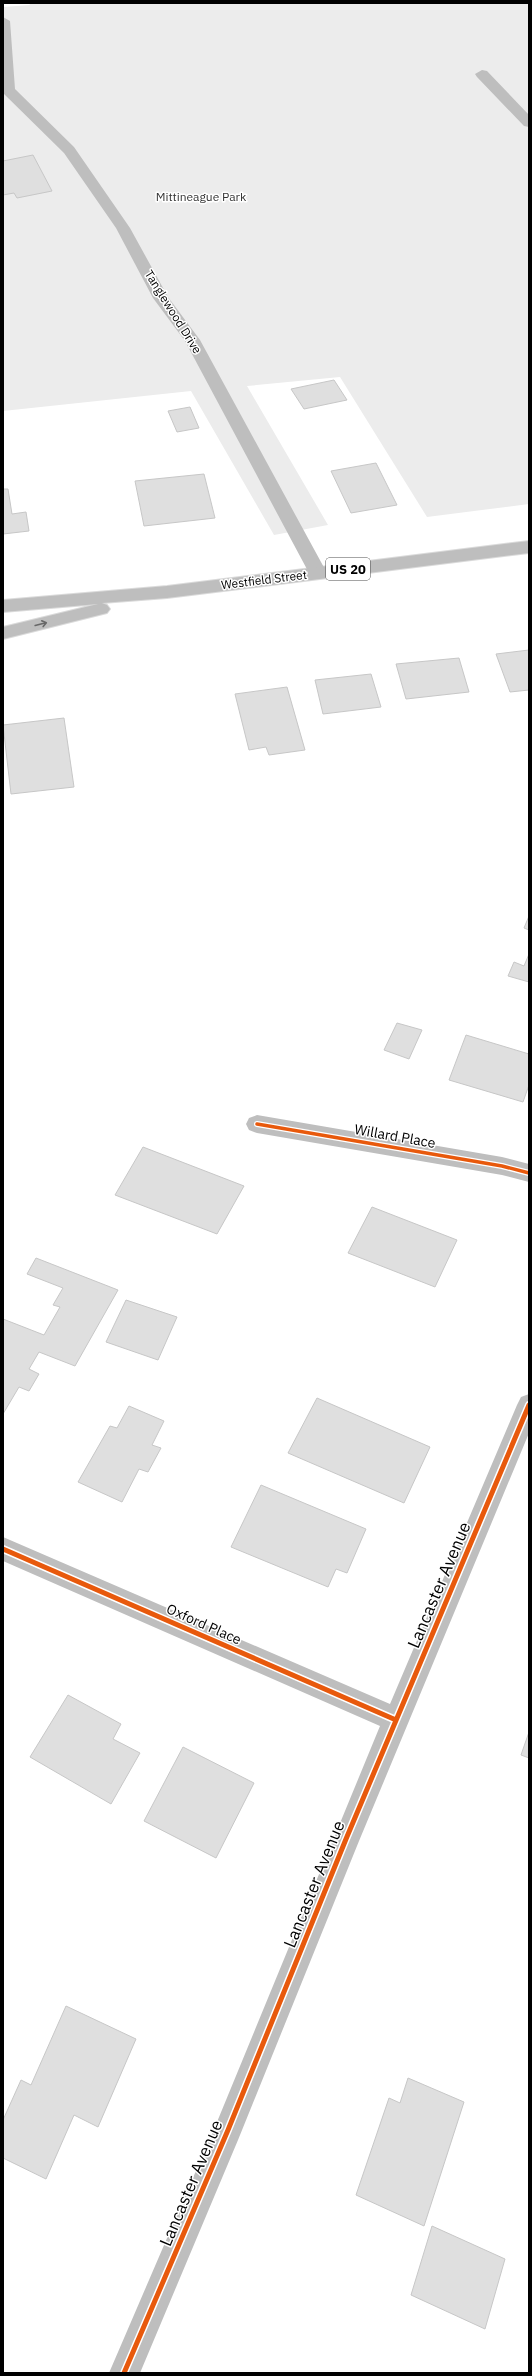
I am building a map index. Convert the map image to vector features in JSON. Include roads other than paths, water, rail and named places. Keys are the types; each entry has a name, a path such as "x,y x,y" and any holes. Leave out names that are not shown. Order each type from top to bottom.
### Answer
{"street":[{"name":"Tanglewood Drive","path":"3,21 8,90 69,150 123,228 161,298 192,340 318,573"},
{"path":"482,74 529,123"},
{"name":"Westfield Street","path":"3,606 167,592 529,547"},
{"name":"Westfield Street","path":"3,633 167,592"},
{"name":"Willard Place","path":"257,1124 502,1166 529,1173"},
{"name":"Lancaster Avenue","path":"124,2373 228,2130 396,1720 529,1404"},
{"name":"Oxford Place","path":"3,1549 396,1720"}],"park label":[{"name":"Mittineague Park","path":"201,197"}]}
